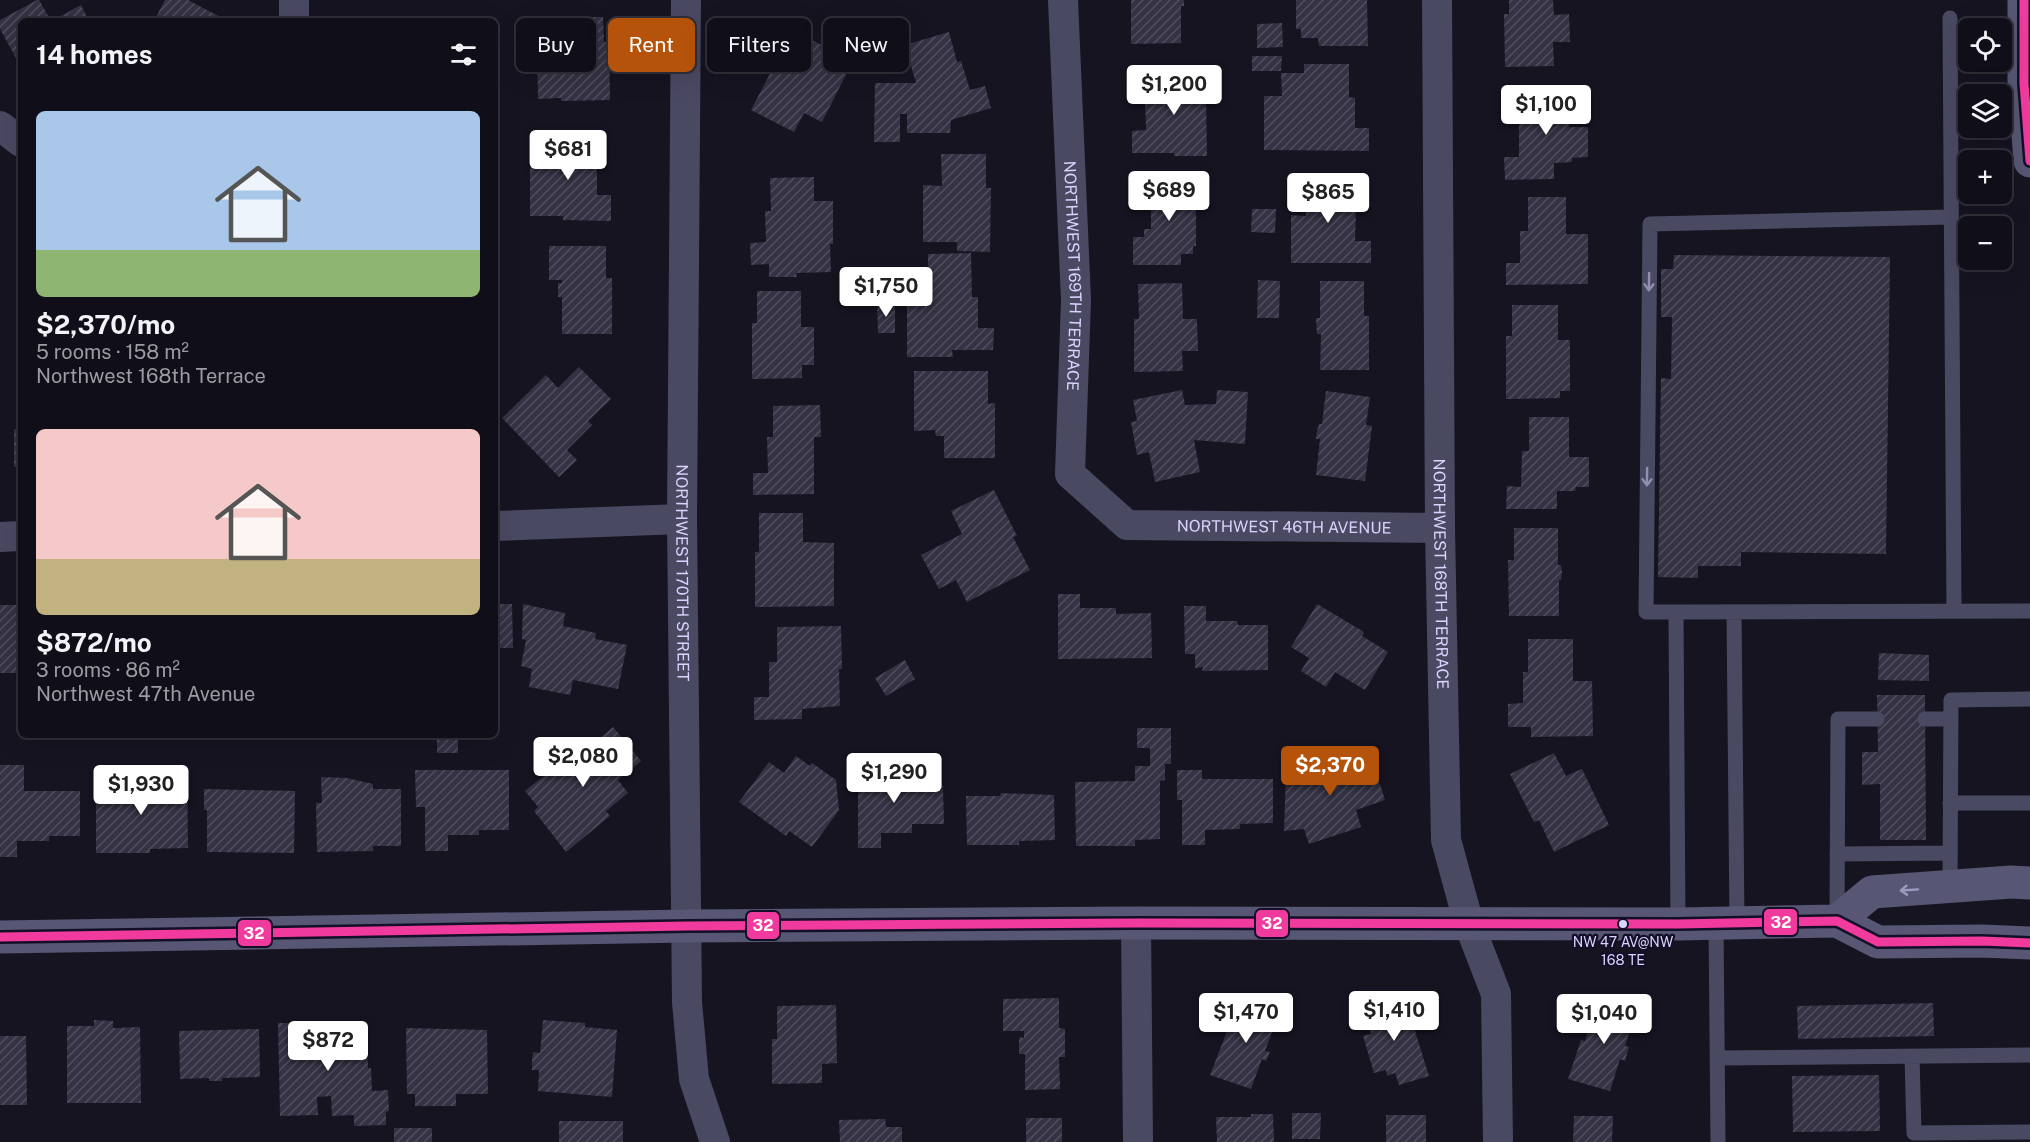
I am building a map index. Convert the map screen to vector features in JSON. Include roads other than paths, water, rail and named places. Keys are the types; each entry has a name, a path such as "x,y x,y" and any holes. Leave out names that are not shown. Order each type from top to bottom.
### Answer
{"main road":[{"path":"2024,0 2024,84 2030,161"},
{"path":"1837,921 1872,892 2011,882 2030,883"},
{"path":"0,937 688,926 1136,923 1678,924 1837,921 1878,942 1982,940 2030,942"}],"street":[{"path":"294,0 294,18"},
{"name":"NORTHWEST 170TH STREET","path":"686,0 682,519 687,1002 694,1079 715,1142"},
{"name":"NORTHWEST 169TH TERRACE","path":"1064,0 1076,300 1070,474 1127,525"},
{"name":"NORTHWEST 168TH TERRACE","path":"1437,0 1440,528 1446,840 1469,924 1496,994 1498,1142"},
{"path":"0,126 18,140"},
{"path":"498,526 682,519"},
{"name":"NORTHWEST 46TH AVENUE","path":"1127,525 1440,528"},
{"path":"0,537 18,536"},
{"path":"1136,923 1138,1142"}],"lane":[{"path":"1950,18 1954,610"},
{"path":"1951,217 1650,224 1646,612 2030,611"},
{"path":"1676,612 1678,924"},
{"path":"1719,1142 1717,1058 1727,923 1734,612"},
{"path":"1950,887 1951,700 2030,699"},
{"path":"1837,921 1838,719 1877,719"},
{"path":"1925,719 1951,719"},
{"path":"1950,803 2030,803"},
{"path":"1837,854 1950,853"},
{"path":"1717,1058 2030,1055"},
{"path":"1912,1056 1914,1133 2030,1132"}],"place":[{"name":"NW 47 AV@NW 168 TE","path":"1623,924"}]}
